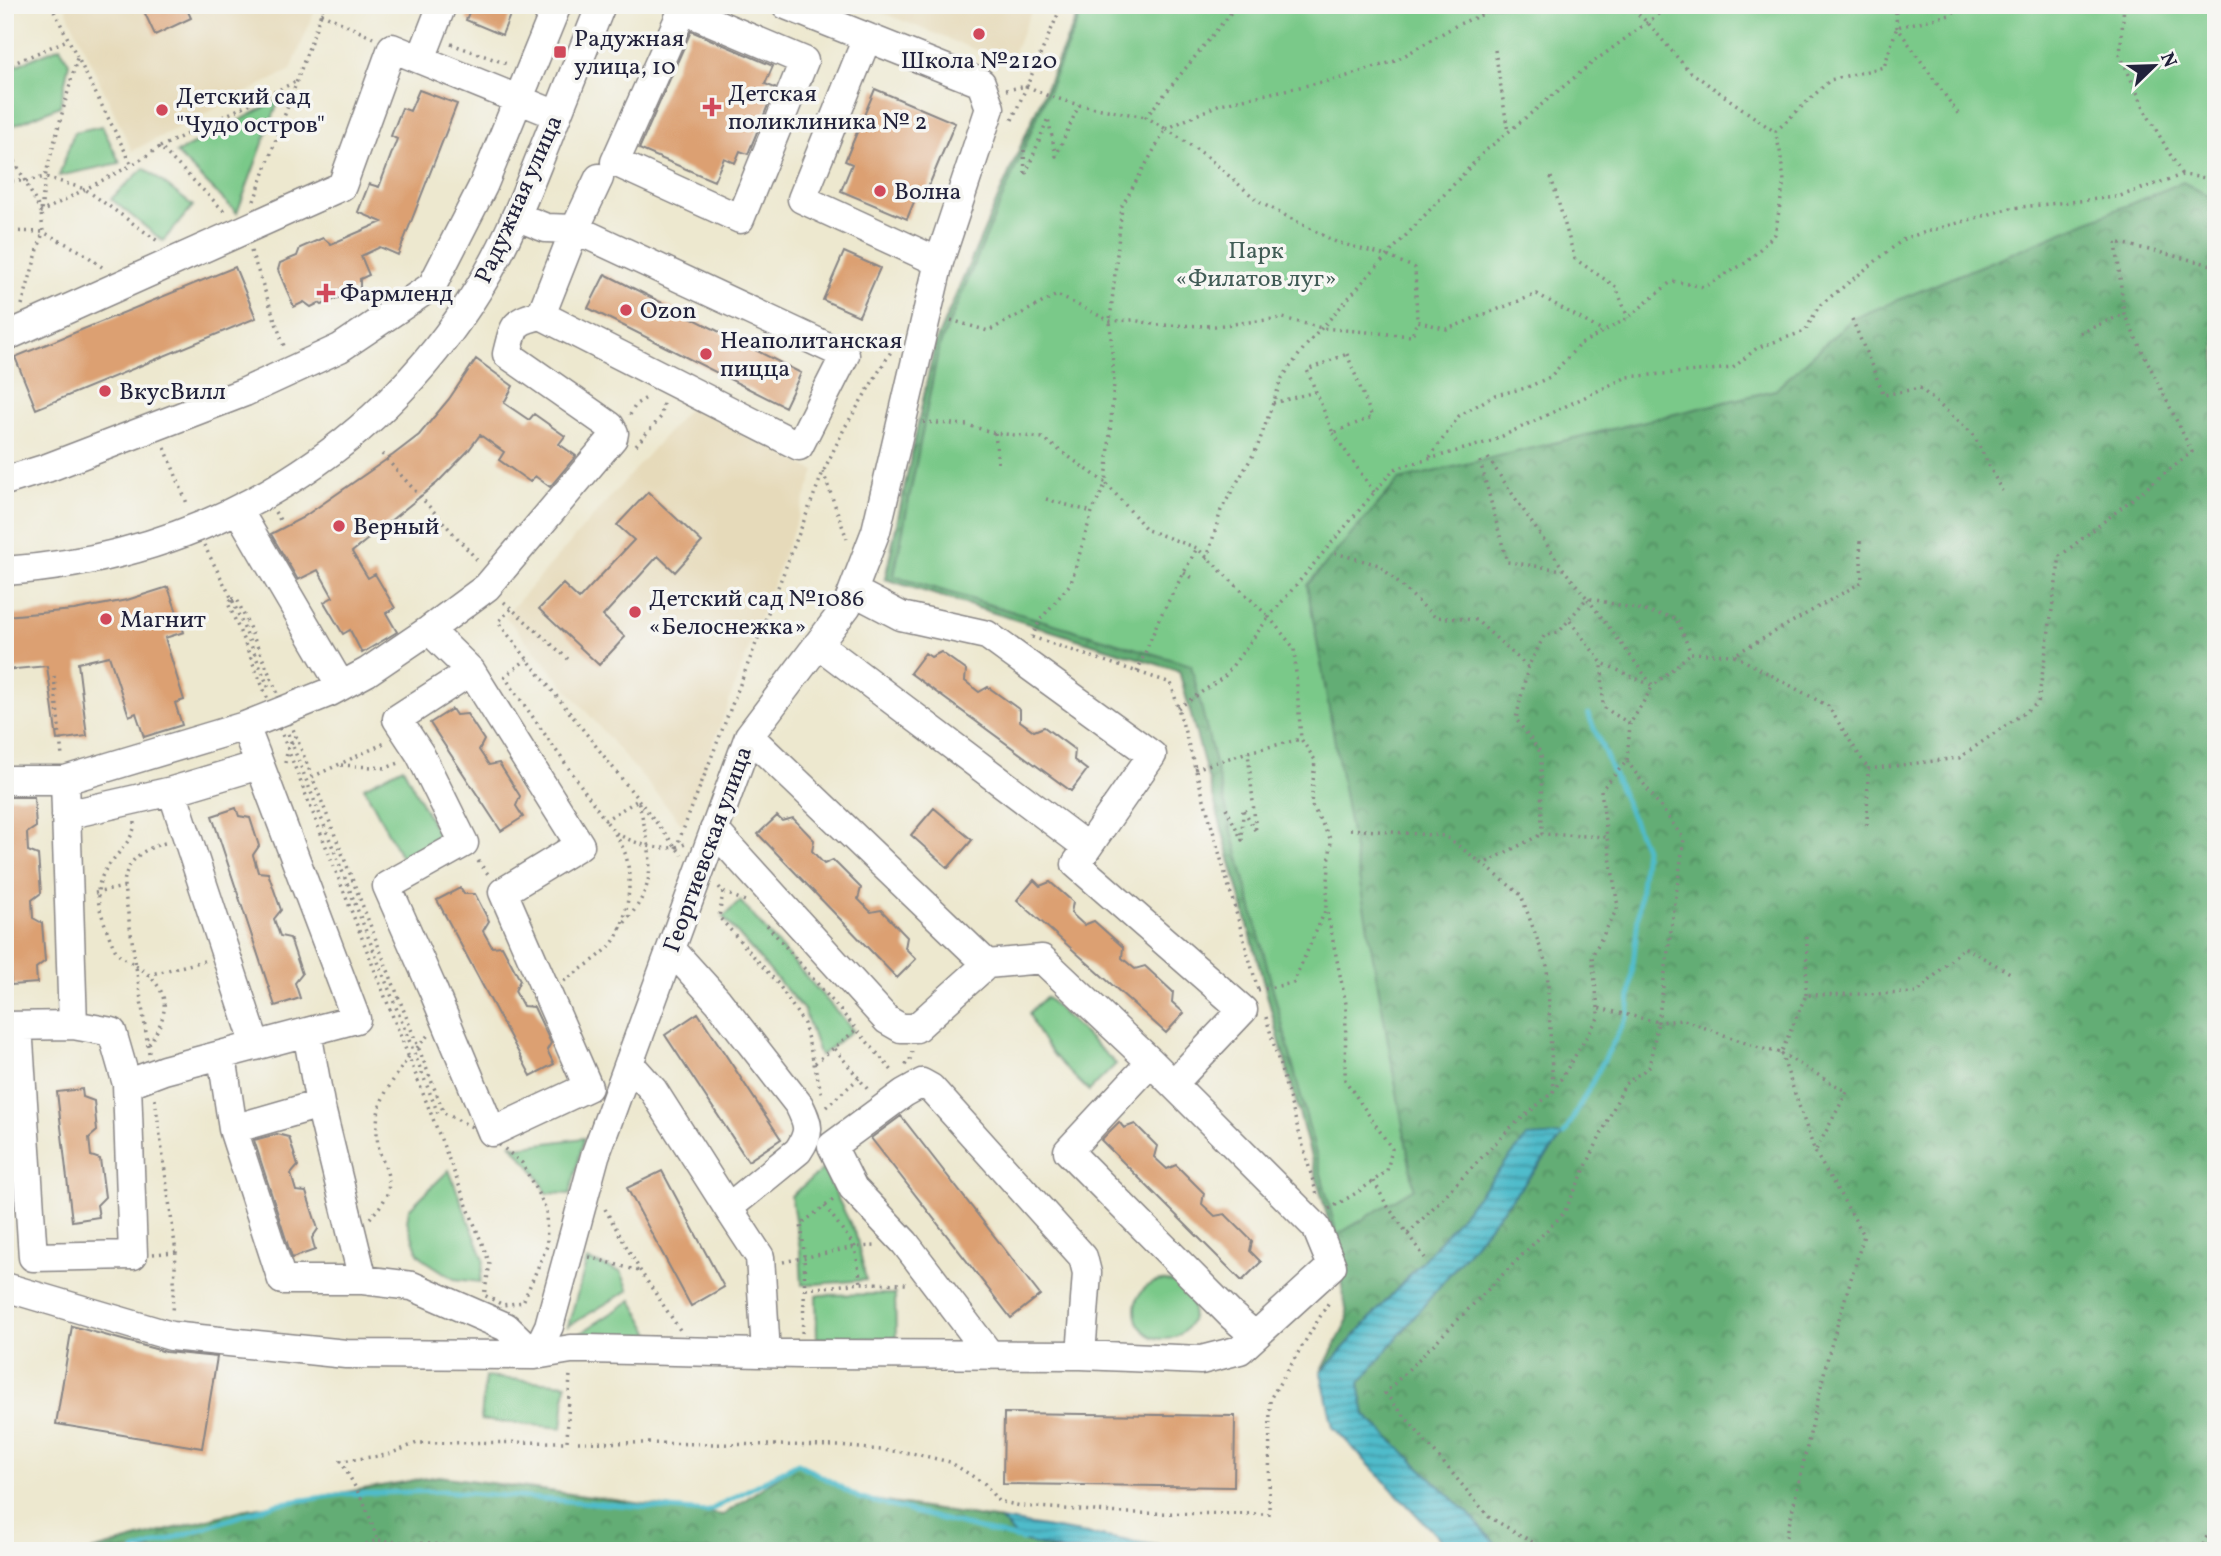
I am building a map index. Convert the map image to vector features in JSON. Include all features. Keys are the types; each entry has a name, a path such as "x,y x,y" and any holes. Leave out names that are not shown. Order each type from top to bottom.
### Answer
{"street":[{"path":"425,48 442,5"},
{"path":"5,481 47,468 245,392 340,348 432,286 483,186 510,95 557,5"},
{"name":"Радужная улица","path":"5,571 61,565 152,545 197,529 276,490 336,449 399,392 457,323 488,272 516,216 601,5"},
{"path":"786,5 981,83 985,94"},
{"path":"684,8 804,61 740,219 615,162 684,8"},
{"path":"867,38 802,199 939,262"},
{"path":"9,335 342,186 392,48 425,48 510,95 557,115"},
{"name":"Георгиевская улица","path":"535,1355 549,1326 595,1156 749,736 847,606 876,531 939,262 990,108 985,94"},
{"path":"541,315 575,229 599,178"},
{"path":"5,780 65,780 245,726 341,686 367,672 491,583 613,438 614,433 610,426 508,354 513,331 523,319 541,315 799,446 845,355 575,229 545,228 516,216"},
{"path":"238,510 341,686"},
{"path":"856,582 901,616 987,635 1152,755 1076,864 1243,1010 1173,1084"},
{"path":"429,630 486,680 579,845 503,892 587,1087 492,1132 387,886 464,843 413,744 397,719 486,680"},
{"path":"818,644 1087,847"},
{"path":"127,1084 164,1070 356,1020 245,726"},
{"path":"749,736 988,964"},
{"path":"66,816 172,791 259,765"},
{"path":"65,780 73,1026"},
{"path":"172,791 256,1046"},
{"path":"5,1287 171,1336 346,1354 535,1355 571,1349 801,1354 1081,1355 1201,1360 1240,1350 1332,1266 1316,1227 1151,1062 1042,959 988,964 916,1028 901,1028 887,1020 715,830"},
{"path":"671,950 718,1001 799,1105 808,1123 806,1140 798,1151 728,1209"},
{"path":"12,1026 73,1026 112,1032 127,1084 133,1255 33,1256 12,1026"},
{"path":"307,1032 320,1104 363,1280"},
{"path":"222,1056 233,1129 282,1280 363,1280 412,1286 506,1327 535,1355"},
{"path":"1151,1062 1068,1151 1254,1335"},
{"path":"629,1063 653,1090 760,1257 766,1353"},
{"path":"990,1355 905,1243 853,1188 832,1146 922,1083 931,1088 1083,1257 1087,1273 1081,1355"},
{"path":"233,1129 320,1104"}],"path":[{"path":"51,5 132,165"},
{"path":"244,231 324,5"},
{"path":"1146,117 1237,5"},
{"path":"1262,1003 1171,683 1032,637 1041,620 1071,583 1092,512 1106,482 1114,383 1110,321 1122,206 1166,130 1220,104 1341,78 1395,61 1457,26 1505,5"},
{"path":"1429,458 1459,416 1495,394 1526,388 1550,377 1579,345 1629,318 1672,281 1704,287 1747,262 1775,234 1784,181 1775,132 1688,70 1648,23 1628,5"},
{"path":"1207,559 1221,510 1256,448 1282,378 1304,348 1484,152 1592,63 1671,5"},
{"path":"1775,132 1830,80 1884,66 1897,27 1895,5"},
{"path":"1897,27 1950,15 1963,5"},
{"path":"2124,5 2120,55 2147,114 2182,175"},
{"path":"321,13 392,48"},
{"path":"1897,27 1959,115"},
{"path":"5,67 68,40"},
{"path":"425,48 512,65 510,95"},
{"path":"1495,50 1508,132"},
{"path":"9,335 43,232 41,212 45,177 77,58"},
{"path":"41,212 132,165 160,147 295,82"},
{"path":"951,320 988,331 1057,295 1110,321 1133,320 1158,325 1215,326 1283,318 1322,328 1412,336 1417,321 1415,268 1387,256 1335,242 1259,202 1205,155 1146,117 1079,105 1027,86 985,94"},
{"path":"1024,150 1025,176 1048,118 1056,156 1079,105"},
{"path":"5,142 41,212"},
{"path":"160,147 244,231 286,352"},
{"path":"1178,708 1224,677 1269,617 1394,469 1492,440 1627,377 1733,368 1757,348 1805,331 1819,306 1905,238 2011,208 2117,197 2182,175 2216,179"},
{"path":"5,181 45,177 85,189 118,210 181,259"},
{"path":"1551,177 1574,259 1616,287 1629,318"},
{"path":"5,231 43,232 82,252 124,284"},
{"path":"1868,769 1959,758 2038,703 2060,556 2192,452 2124,314 2116,242 2216,266"},
{"path":"1417,321 1447,330 1537,294 1604,332"},
{"path":"2080,333 2124,314"},
{"path":"1852,319 1884,395 1920,388 1973,434 2002,491"},
{"path":"1333,433 1372,417 1347,354 1307,370 1333,433 1374,492"},
{"path":"1273,403 1316,391"},
{"path":"924,422 967,425 995,433 1042,438 1106,482 1147,530 1197,548 1269,617 1294,648 1301,739 1315,760 1311,804 1331,841 1326,907 1346,1003 1345,1080 1392,1149 1387,1171 1330,1209"},
{"path":"156,426 186,500"},
{"path":"995,433 998,464"},
{"path":"382,454 511,608 568,659"},
{"path":"1488,458 1564,570 1653,686"},
{"path":"1480,461 1507,562 1564,570"},
{"path":"823,472 856,582"},
{"path":"1046,499 1092,512"},
{"path":"1734,655 1862,582 1860,541"},
{"path":"1137,672 1159,619 1197,548"},
{"path":"1335,553 1379,565 1435,617 1476,620 1528,667"},
{"path":"209,558 232,599"},
{"path":"1184,573 1193,578"},
{"path":"1542,834 1541,753 1516,719 1528,667 1544,636 1559,632 1587,598"},
{"path":"1587,598 1676,618 1691,653"},
{"path":"232,599 237,599 256,656 418,1047 442,1114"},
{"path":"232,599 228,603 256,656 279,712 288,748 489,1264 484,1295 503,1305 523,1302 547,1246 546,1209 522,1163 486,1134 442,1114 414,1051 296,736 279,712"},
{"path":"511,608 498,622 676,848 723,892 745,900 753,910"},
{"path":"1570,621 1602,663 1653,686"},
{"path":"1408,1234 1509,1129 1553,1092 1598,1018 1592,957 1618,907 1601,790 1627,761 1630,724 1653,686 1691,653 1734,655 1828,706 1868,769 1867,825"},
{"path":"527,659 486,680 614,832 626,856 629,877 628,901 619,930"},
{"path":"1602,663 1603,707 1630,724"},
{"path":"54,676 65,780"},
{"path":"286,772 288,748 296,736"},
{"path":"1195,769 1301,739"},
{"path":"312,777 339,765 413,744"},
{"path":"339,765 386,768 413,744"},
{"path":"1226,808 1242,840 1243,808 1256,832 1248,752"},
{"path":"1542,1551 1541,1547 1489,1517 1385,1393 1564,1213 1625,1084 1649,1067 1684,839 1627,761"},
{"path":"135,800 134,828 102,876 97,892 100,909 117,954 159,985 164,1000 161,1026 148,1046"},
{"path":"605,820 638,800"},
{"path":"547,993 610,946 643,896 649,880 648,845 638,800"},
{"path":"1350,829 1445,836 1521,895 1547,966 1553,1092"},
{"path":"614,832 633,843 676,848 715,830"},
{"path":"1483,864 1542,834 1607,837"},
{"path":"464,843 503,892"},
{"path":"69,899 124,887"},
{"path":"723,892 719,917 779,985 804,1024 815,1063 857,1030 887,1020"},
{"path":"1258,990 1293,983 1326,907"},
{"path":"762,920 895,1074"},
{"path":"1783,1551 1828,1356 1864,1235 1815,1152 1781,1053 1806,995 1807,934"},
{"path":"1806,995 1917,993 1964,947 2012,974"},
{"path":"148,975 226,956"},
{"path":"356,1020 433,990"},
{"path":"1598,1008 1658,1022 1684,1020 1759,1048 1781,1053 1847,1092 1815,1152"},
{"path":"1266,1016 1318,1198"},
{"path":"887,1080 910,1060 916,1028"},
{"path":"352,1238 382,1204 388,1191 388,1172 379,1152 378,1111 384,1095 418,1047"},
{"path":"835,1049 870,1093 878,1087"},
{"path":"824,1108 859,1078"},
{"path":"434,1120 442,1114"},
{"path":"588,1180 641,1272 695,1352"},
{"path":"1373,1181 1425,1258"},
{"path":"801,1354 806,1289 801,1224 853,1188"},
{"path":"825,1206 855,1247 861,1283"},
{"path":"760,1267 855,1247 905,1243"},
{"path":"569,1251 641,1272"},
{"path":"806,1289 861,1283 934,1284"},
{"path":"1287,1371 1333,1293"},
{"path":"382,1551 359,1493 341,1461 387,1455 417,1443 569,1442 571,1349"},
{"path":"578,1442 839,1446 912,1452 950,1462 985,1484 998,1501 1021,1506 1123,1513 1269,1514 1270,1399 1284,1376"},
{"path":"2200,1551 2216,1525"},
{"path":"345,1551 378,1540 482,1548 486,1551"}],"shaded area":[{"name":"Детский сад \"Чудо остров\"","path":"64,5 317,5 291,70 132,151"},
{"name":"Школа №2120","path":"863,5 1034,5 1009,63"},
{"name":"Детский сад №1086 «Белоснежка»","path":"691,406 815,471 683,825 505,616"}],"green space":[{"path":"1082,5 2216,5 2216,1551 1502,1551 1469,1514 1365,1415 1359,1384 1563,1136 1425,1258 1321,1373 1348,1319 1333,1238 1179,671 885,579 935,343"},
{"name":"Парк «Филатов луг»","path":"1085,5 2216,5 2216,200 2183,182 1852,319 1775,390 1399,480 1307,585 1414,1188 1337,1235 1191,665 894,576 939,347"},
{"path":"60,47 69,63 60,106 5,129 5,70"},
{"path":"279,100 237,213 176,153"},
{"path":"102,126 120,163 59,176 74,132"},
{"path":"144,168 193,206 163,241 111,199"},
{"path":"403,767 442,843 404,863 364,787"},
{"path":"740,901 853,1030 820,1056 804,1010 723,917"},
{"path":"1046,997 1116,1064 1089,1091 1054,1055 1034,1025 1029,1013"},
{"path":"584,1138 570,1194 547,1193 535,1172 510,1143 517,1147"},
{"path":"823,1169 856,1235 866,1280 802,1285 800,1249 791,1196"},
{"path":"449,1170 484,1260 480,1282 454,1279 426,1261 418,1253 407,1221 409,1209"},
{"path":"587,1260 621,1272 629,1290 568,1326"},
{"path":"1158,1281 1170,1281 1185,1289 1193,1304 1193,1316 1185,1331 1170,1339 1158,1339 1143,1331 1135,1316 1135,1304 1143,1289"},
{"path":"895,1294 896,1338 817,1338 816,1295"},
{"path":"632,1300 652,1336 576,1336"},
{"path":"485,1377 566,1384 562,1428 481,1420"},
{"path":"798,1463 859,1498 1001,1520 1019,1540 1063,1551 91,1551 242,1510 439,1476 723,1515"}],"water":[{"path":"1564,1135 1359,1384 1365,1415 1469,1514 1502,1551 1451,1551 1333,1427 1321,1373 1425,1258 1527,1137"},
{"path":"1001,1520 1185,1551 1063,1551 1019,1540"}],"building":[{"path":"141,5 185,5 191,18 155,35"},
{"path":"472,5 514,5 502,35 466,20"},
{"path":"691,31 773,66 765,84 775,88 748,154 740,151 735,163 724,158 714,181 639,149"},
{"path":"875,89 955,123 925,195 918,192 907,219 841,191 852,164 845,161"},
{"path":"419,90 457,104 398,255 380,247 361,256 369,275 360,279 360,288 322,305 319,303 311,307 304,302 294,307 278,270 280,263 297,256 300,248 323,238 331,244 382,222 358,212 369,184 379,187 397,139 391,136 402,108 410,111"},
{"path":"844,252 880,268 859,316 823,300"},
{"path":"235,267 256,318 36,409 15,357"},
{"path":"605,274 801,373 785,407 588,308"},
{"path":"476,359 513,386 504,403 529,420 534,414 565,436 559,444 576,456 550,487 535,476 530,482 499,460 504,452 480,435 437,483 352,552 368,578 375,574 395,608 386,613 397,632 362,653 350,630 343,634 324,602 333,597 318,570 298,580 271,534 302,518 419,435 449,399"},
{"path":"648,492 702,542 675,572 658,556 603,616 625,637 599,665 539,609 563,584 579,599 634,540 617,525"},
{"path":"168,587 184,632 165,638 184,700 175,703 182,725 144,737 136,713 129,716 109,656 78,663 87,736 57,740 47,666 5,670 5,616 74,610 127,600"},
{"path":"941,652 966,670 965,681 979,692 988,687 1020,710 1020,721 1034,731 1044,727 1075,750 1074,760 1087,770 1071,791 910,673 925,653 931,657"},
{"path":"452,709 456,715 467,714 484,740 479,750 489,765 499,763 520,796 516,806 523,817 501,831 430,723"},
{"path":"5,797 34,797 36,827 27,833 28,851 38,855 41,893 32,900 33,918 42,923 45,961 36,968 37,983 11,985 5,899"},
{"path":"236,808 239,816 250,818 259,846 253,855 258,872 268,873 281,910 274,919 280,936 290,938 302,974 295,983 300,998 275,1006 212,816"},
{"path":"934,808 972,840 948,868 911,835"},
{"path":"777,816 782,821 793,818 814,840 812,851 824,864 833,860 861,888 858,899 871,912 881,910 907,937 905,948 916,959 897,978 758,834"},
{"path":"1034,880 1040,886 1050,882 1073,902 1071,913 1084,925 1094,921 1123,947 1122,958 1135,969 1145,966 1173,992 1172,1002 1184,1013 1166,1033 1017,900"},
{"path":"460,888 464,894 475,894 489,921 483,931 492,947 502,946 520,980 515,991 523,1006 534,1007 551,1043 547,1050 554,1064 531,1076 437,900"},
{"path":"698,1013 781,1139 748,1161 665,1035"},
{"path":"82,1089 83,1097 94,1101 97,1131 89,1138 91,1156 100,1159 105,1197 97,1205 99,1217 72,1221 57,1092"},
{"path":"901,1116 1040,1295 1011,1318 871,1138"},
{"path":"1119,1122 1124,1128 1135,1124 1157,1146 1154,1157 1167,1169 1176,1165 1204,1193 1202,1204 1215,1216 1225,1214 1252,1241 1250,1251 1261,1262 1242,1281 1101,1140"},
{"path":"277,1134 289,1137 298,1166 291,1174 296,1191 306,1192 318,1229 312,1238 315,1250 292,1258 254,1140"},
{"path":"662,1171 724,1287 691,1306 627,1188"},
{"path":"72,1326 166,1352 217,1357 202,1448 56,1424"},
{"path":"1004,1413 1235,1416 1234,1487 1003,1484"}],"waterway":[{"path":"1564,1135 1628,1015 1645,848 1588,714"},
{"path":"135,1551 276,1504 345,1494 443,1491 707,1512 798,1463 859,1498 1023,1540"}],"place":[{"name":"Школа №2120","path":"979,34"},
{"name":"Радужная улица, 10","path":"560,52"},
{"name":"Детская поликлиника № 2","path":"712,107"},
{"name":"Детский сад \"Чудо остров\"","path":"162,110"},
{"name":"Волна","path":"880,191"},
{"name":"Фармленд","path":"326,293"},
{"name":"Ozon","path":"626,310"},
{"name":"Неаполитанская пицца","path":"706,354"},
{"name":"ВкусВилл","path":"105,391"},
{"name":"Верный","path":"339,526"},
{"name":"Детский сад №1086 «Белоснежка»","path":"635,612"},
{"name":"Магнит","path":"106,619"}]}
